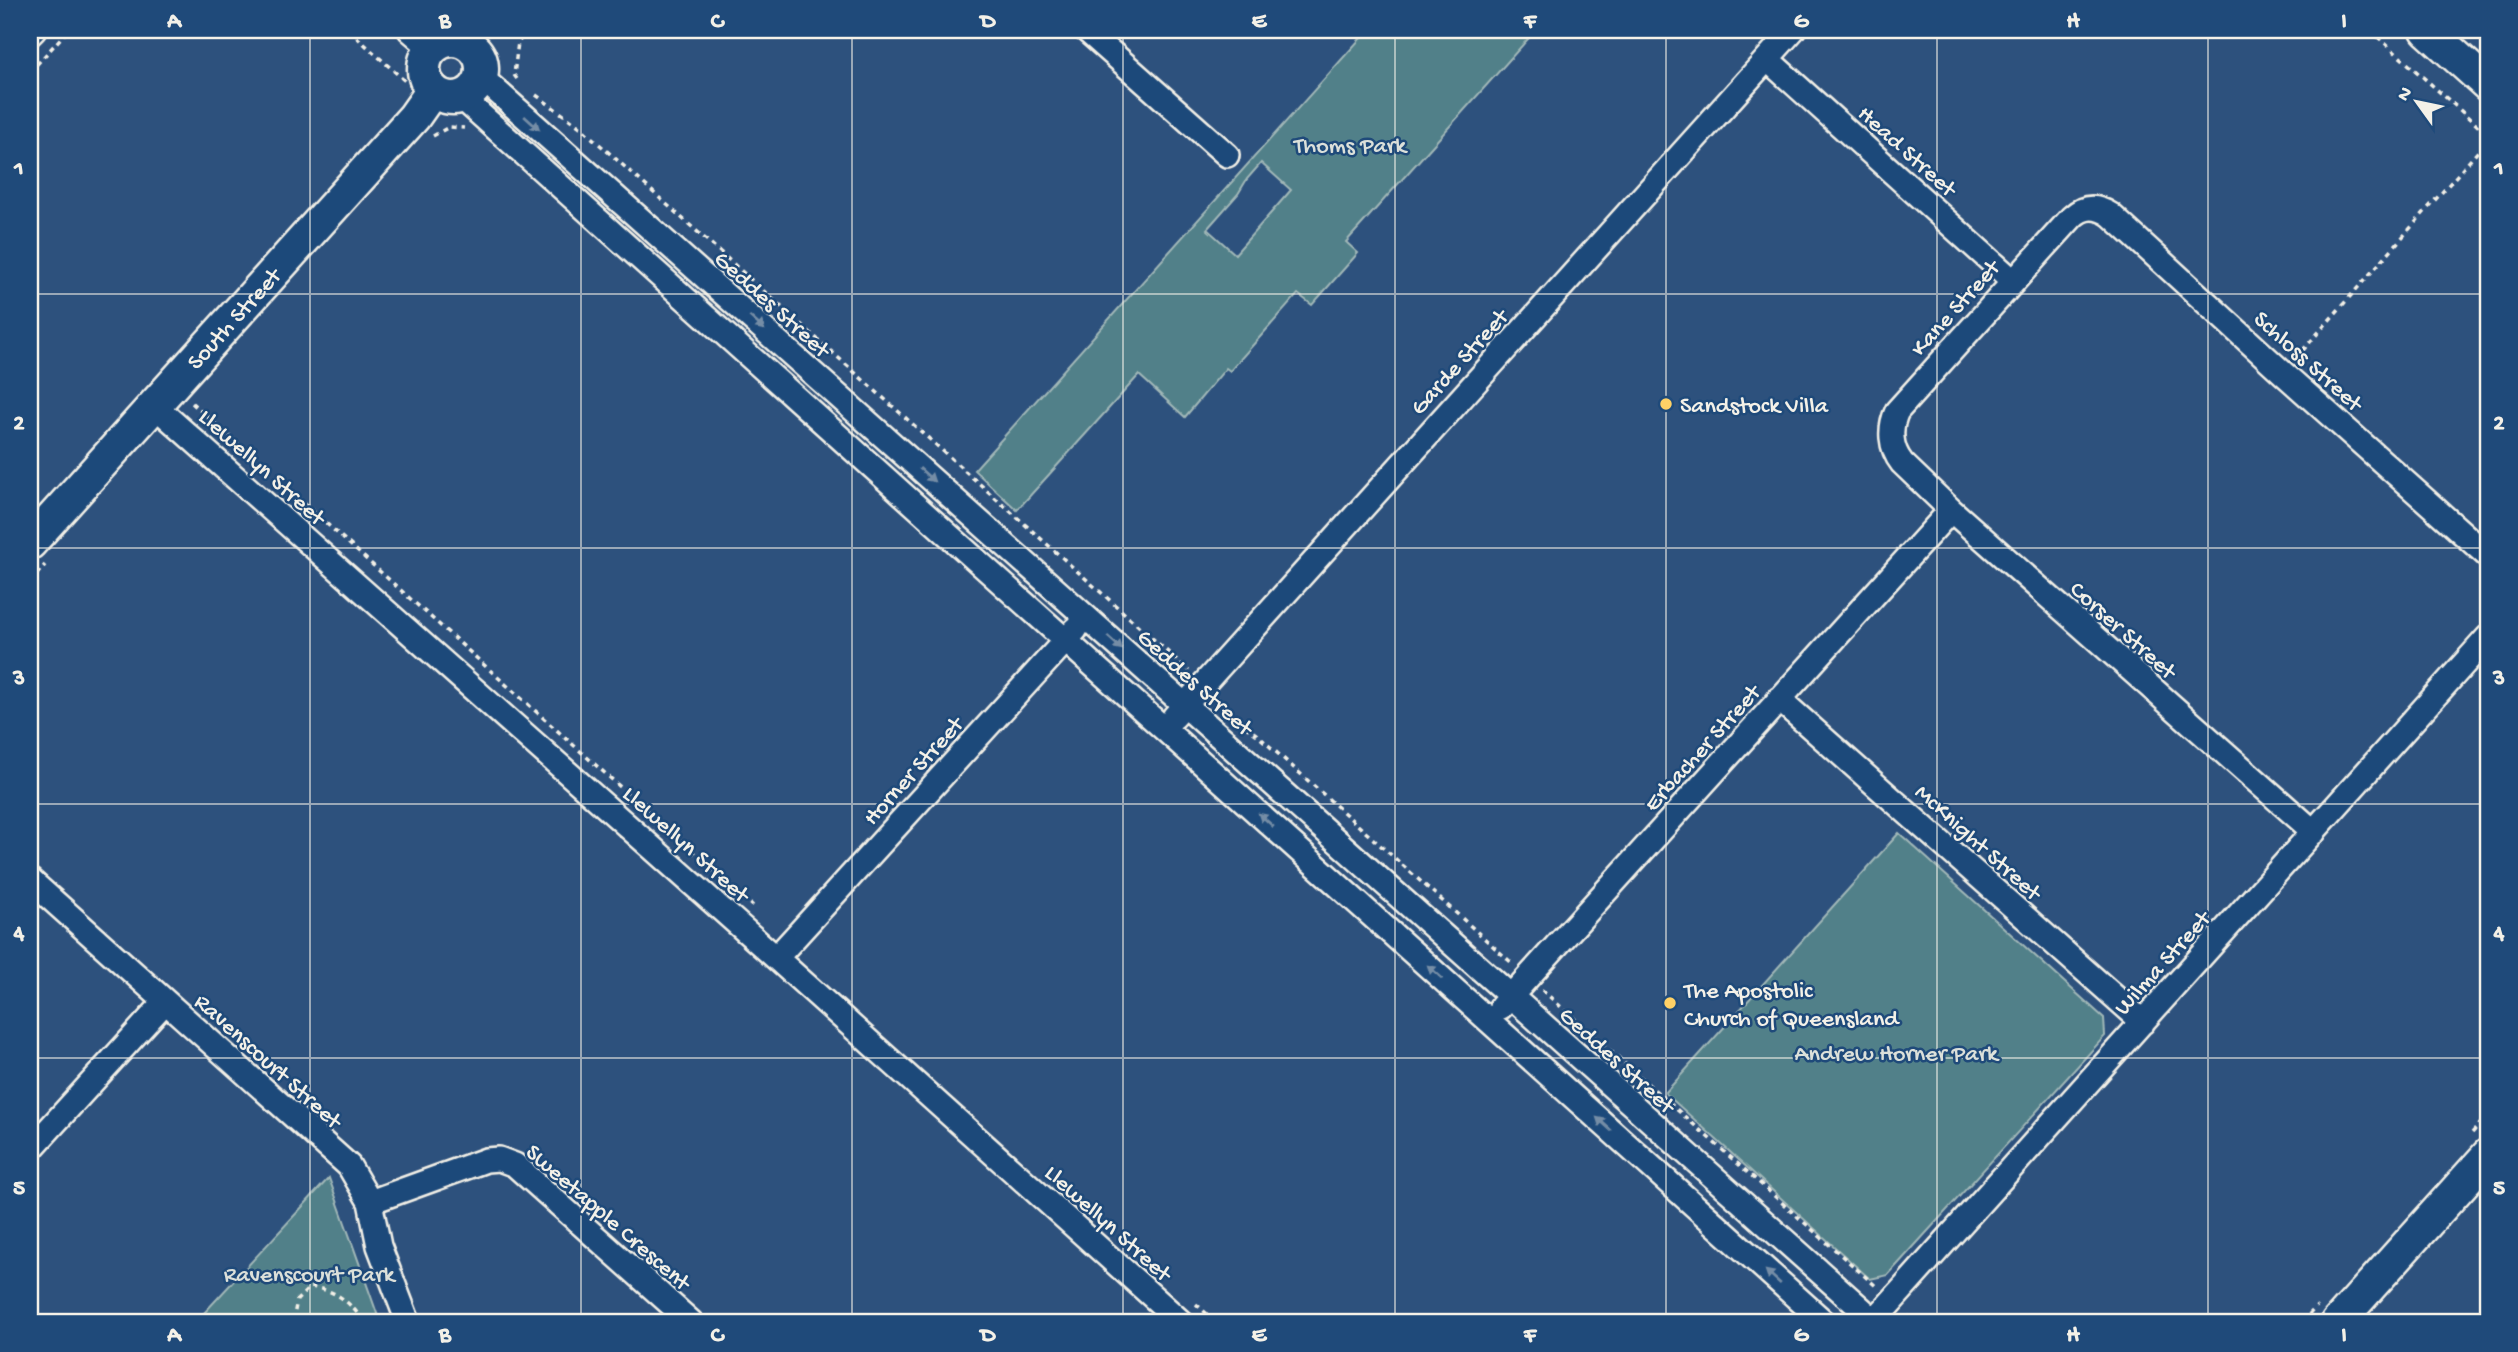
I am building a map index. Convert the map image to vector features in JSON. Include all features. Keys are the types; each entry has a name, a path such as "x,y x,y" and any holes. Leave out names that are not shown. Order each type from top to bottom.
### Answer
{"street":[{"path":"30,34 34,30"},
{"path":"1086,30 1227,155"},
{"name":"Garde Street","path":"1164,729 1793,30"},
{"path":"2427,30 2488,85"},
{"path":"421,39 427,56 424,70 428,84 459,73"},
{"path":"421,39 438,44 456,39 464,41 459,73"},
{"name":"Head Street","path":"1767,59 2013,281"},
{"path":"459,73 699,310 1824,1322"},
{"name":"Geddes Street","path":"459,73 719,289 1874,1322"},
{"name":"South Street","path":"30,544 414,117 459,73"},
{"name":"Kane Street","path":"1902,463 1896,456 1892,436 1892,422 1897,411 2072,217 2079,211 2094,207"},
{"name":"Schloss Street","path":"2094,207 2112,215 2283,373 2488,556"},
{"path":"699,310 719,289"},
{"name":"Llewellyn Street","path":"155,406 1181,1322"},
{"name":"Corser Street","path":"1902,463 2314,832"},
{"name":"Erbacher Street","path":"1489,1020 1951,509"},
{"name":"Horner Street","path":"776,958 1087,618"},
{"name":"Wilma Street","path":"1874,1322 2488,637"},
{"name":"McKnight Street","path":"1779,699 2143,1022"},
{"name":"Ravenscourt Street","path":"30,880 349,1166 370,1202 379,1246 408,1322"},
{"path":"30,1150 165,1002"},
{"path":"2342,1321 2488,1155"},
{"name":"Sweetapple Crescent","path":"370,1202 486,1160 499,1159 515,1165 691,1322"}],"path":[{"path":"30,72 68,30"},
{"path":"349,30 406,81 459,73"},
{"path":"522,87 514,75 518,41 529,30"},
{"path":"2283,373 2488,138 2370,30"},
{"path":"529,90 579,127 1204,684 1237,721 1256,734 1916,1322"},
{"path":"192,403 762,914"},
{"path":"293,1321 297,1300 310,1287 328,1289 344,1300 363,1322"},
{"path":"1186,1295 1216,1322"}],"green space":[{"name":"Thoms Park","path":"1368,30 1536,30 1346,242 1358,253 1312,305 1298,294 1230,371 1226,368 1185,417 1139,375 1017,510 974,470","holes":["1261,163 1291,190 1235,254 1207,229"]},
{"name":"Andrew Horner Park","path":"1899,833 2104,1018 2105,1036 1888,1275 1870,1279 1665,1093"},
{"name":"Ravenscourt Park","path":"329,1178 380,1322 213,1322 204,1313"}],"place":[{"name":"Sandstock Villa","path":"1666,404"},
{"name":"The Apostolic Church of Queensland","path":"1670,1003"}]}
